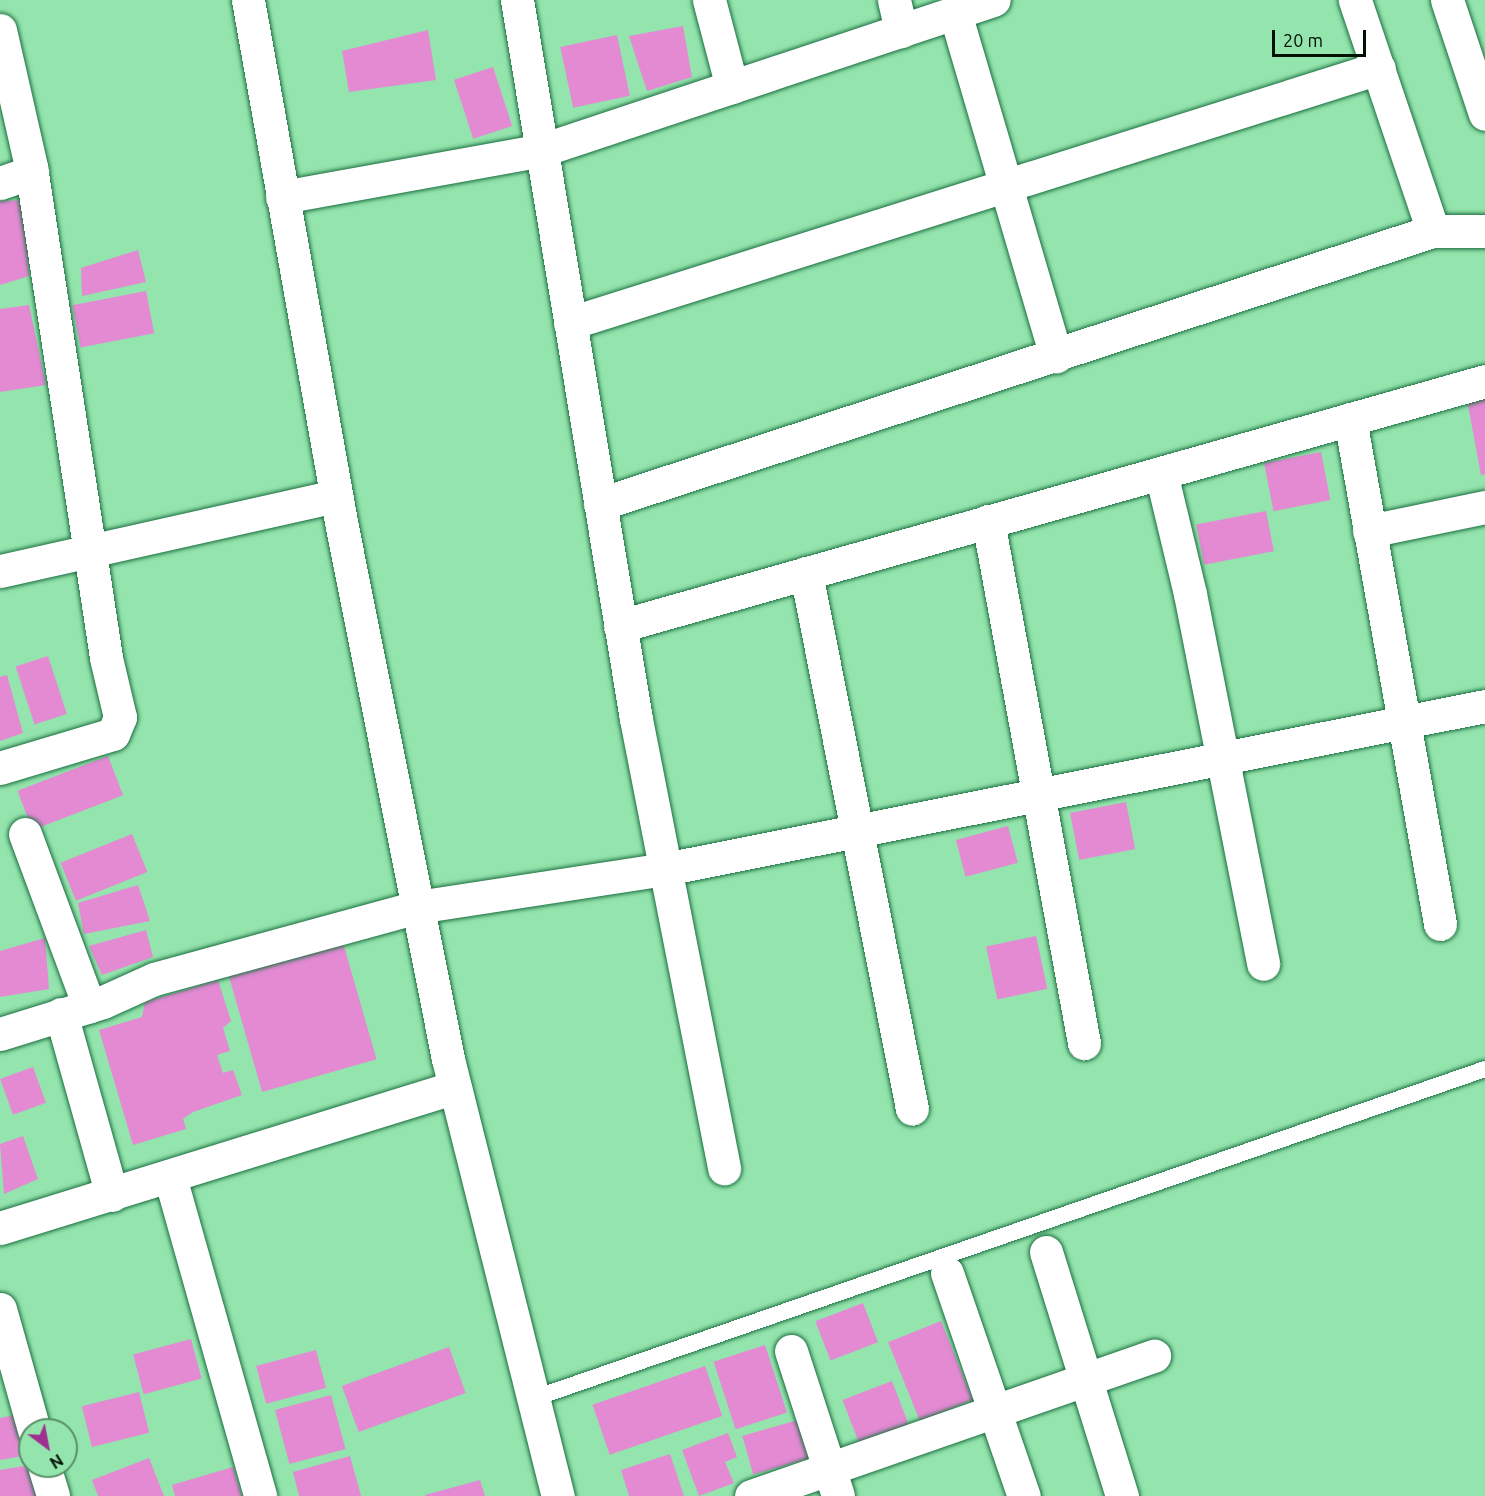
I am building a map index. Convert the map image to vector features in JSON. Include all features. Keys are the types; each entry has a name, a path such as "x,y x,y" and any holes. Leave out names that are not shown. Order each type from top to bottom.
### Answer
{"street":[{"path":"248,0 336,496 417,907 456,1087 558,1496"},
{"path":"517,0 620,626 724,1168"},
{"path":"709,0 732,87"},
{"path":"282,197 542,150 732,87 898,15 955,13 994,0"},
{"path":"1355,0 1433,231"},
{"path":"1447,0 1476,62 1485,114"},
{"path":"955,13 1004,186 1056,356"},
{"path":"0,30 32,172 93,548 106,658 120,717 113,734 0,768"},
{"path":"570,323 1378,68"},
{"path":"0,183 32,172"},
{"path":"600,504 1433,231 1485,231"},
{"path":"620,626 1485,381"},
{"path":"1350,419 1440,924"},
{"path":"1161,473 1190,594 1219,759 1263,964"},
{"path":"0,571 93,548 336,496"},
{"path":"1369,531 1485,507"},
{"path":"988,521 1084,1043"},
{"path":"806,573 854,831 912,1109"},
{"path":"0,1034 75,1010 154,979 417,907 665,869 1485,706"},
{"path":"25,834 75,1010 112,1195"},
{"path":"0,1228 456,1087"},
{"path":"170,1177 260,1496"},
{"path":"1046,1252 1122,1496"},
{"path":"947,1273 1024,1496"},
{"path":"0,1310 31,1418"},
{"path":"791,1351 834,1482"},
{"path":"751,1496 834,1482 994,1411 1154,1356"},
{"path":"48,1478 53,1496"}],"lane":[{"path":"534,1398 1485,1069"}],"building":[{"path":"683,26 692,77 647,91 629,36"},
{"path":"428,30 436,80 349,92 342,51"},
{"path":"617,35 630,96 573,108 560,47"},
{"path":"493,67 512,126 473,139 454,80"},
{"path":"26,200 29,276 0,285 0,201"},
{"path":"138,250 146,282 82,296 81,268"},
{"path":"146,291 154,333 81,348 72,305"},
{"path":"29,305 46,385 0,392 0,309"},
{"path":"1485,397 1485,474 1481,475 1467,400"},
{"path":"1321,452 1330,500 1273,511 1264,463"},
{"path":"1266,511 1274,551 1204,565 1196,525"},
{"path":"48,656 67,714 35,725 16,667"},
{"path":"7,675 23,733 0,741 0,677"},
{"path":"108,756 123,795 32,830 17,791"},
{"path":"1126,802 1135,849 1079,860 1070,813"},
{"path":"1008,826 1018,863 966,877 956,840"},
{"path":"132,834 147,872 76,901 61,863"},
{"path":"138,885 150,921 84,934 78,903"},
{"path":"146,930 153,957 102,975 89,946"},
{"path":"1036,936 1047,989 997,999 986,947"},
{"path":"45,938 49,989 0,997 0,951"},
{"path":"342,939 376,1059 262,1092 228,972"},
{"path":"218,980 231,1021 223,1028 230,1051 217,1055 223,1073 233,1070 242,1095 193,1112 183,1119 186,1129 133,1145 99,1030 142,1017 145,1002"},
{"path":"33,1067 46,1103 13,1115 0,1079"},
{"path":"23,1136 38,1179 4,1194 0,1144"},
{"path":"863,1303 878,1342 830,1360 815,1321"},
{"path":"941,1321 973,1400 920,1421 888,1342"},
{"path":"191,1339 202,1379 144,1394 133,1355"},
{"path":"765,1345 787,1413 736,1429 714,1362"},
{"path":"449,1347 466,1393 359,1432 342,1386"},
{"path":"316,1350 326,1388 266,1404 256,1366"},
{"path":"705,1366 722,1416 610,1455 592,1405"},
{"path":"892,1381 910,1427 860,1446 843,1400"},
{"path":"139,1392 149,1433 92,1447 82,1406"},
{"path":"331,1395 345,1449 289,1464 275,1410"},
{"path":"19,1414 18,1457 0,1460 0,1418"},
{"path":"798,1420 809,1458 753,1474 742,1436"},
{"path":"728,1433 737,1457 725,1462 734,1483 699,1496 682,1450"},
{"path":"670,1454 684,1496 629,1496 621,1470"},
{"path":"350,1456 361,1496 299,1496 293,1472"},
{"path":"149,1458 164,1496 98,1496 92,1480"},
{"path":"18,1467 18,1478 33,1478 38,1496 0,1496 0,1470"},
{"path":"233,1467 242,1496 175,1496 172,1485"},
{"path":"480,1480 485,1496 425,1496 425,1495"}]}
